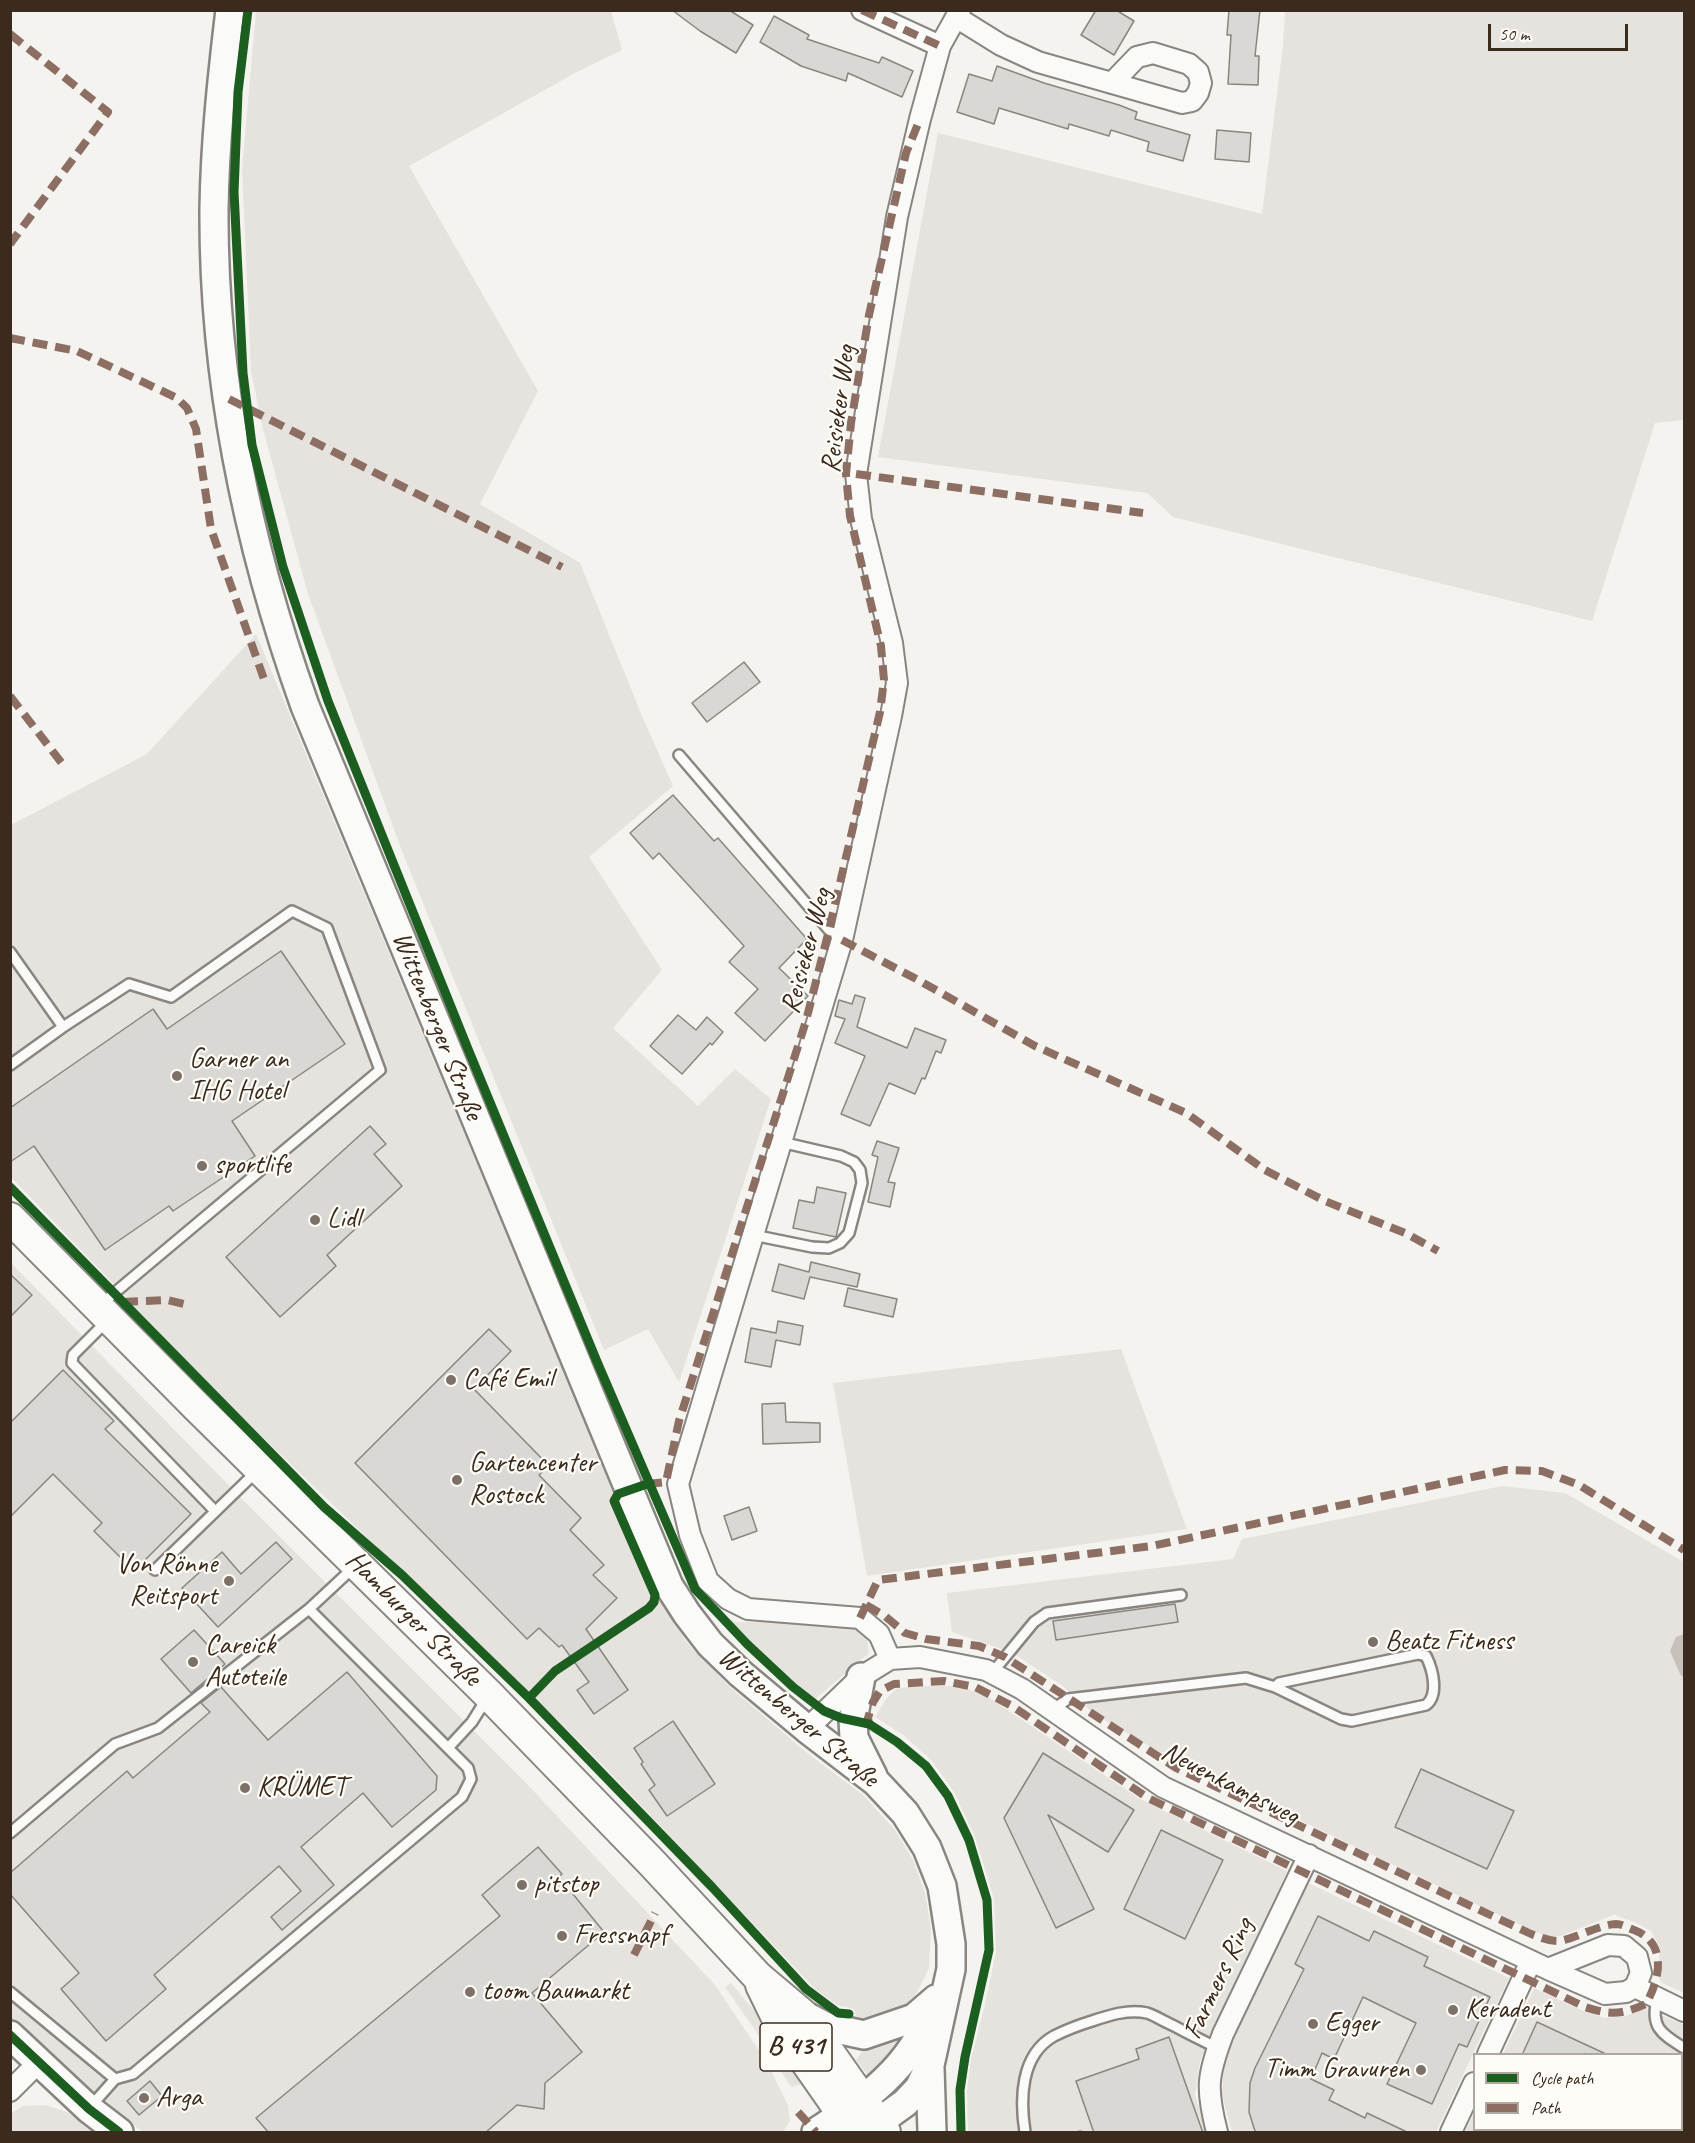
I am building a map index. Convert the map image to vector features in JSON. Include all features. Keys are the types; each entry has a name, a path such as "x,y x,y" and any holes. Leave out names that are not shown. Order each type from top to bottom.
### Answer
{"main road":[{"name":"Wittenberger Straße","path":"230,10 218,119 214,209 216,289 226,383 242,480 260,567 282,640 314,728 669,1586 710,1644 741,1674 876,1782 905,1813 927,1848 942,1886 951,1944 951,1970 930,2065 919,2088 905,2103 864,2122"},
{"name":"Hamburger Straße","path":"10,1218 489,1695 652,1863 758,1977 802,2014 864,2122"},
{"path":"861,1677 854,1720 854,1738 876,1782"},
{"name":"Wittenberger Straße","path":"864,2122 891,2076 907,2058 925,2029 936,1999 947,1921"},
{"name":"Hamburger Straße","path":"758,1977 781,2026 864,2122"},
{"path":"802,2014 827,2027 864,2035 914,2018 936,1999"},
{"path":"10,2035 89,2109 119,2133"},
{"path":"930,2065 932,2133"},
{"path":"816,2133 864,2122"}],"street":[{"path":"862,10 940,46"},
{"path":"958,14 1001,45 1038,62 1112,83"},
{"name":"Reisieker Weg","path":"890,1659 879,1634 860,1618 747,1609 728,1599 708,1581 690,1535 678,1484 842,940 897,683 892,643 861,519 856,474 897,217 940,46 958,14"},
{"name":"Neuenkampsweg","path":"890,1659 920,1657 986,1670 1022,1689 1162,1786 1605,1994 1626,1992 1635,1988"},
{"path":"807,1729 861,1677 890,1659"},
{"name":"Farmers Ring","path":"1217,2133 1209,2094 1211,2064 1309,1855"},
{"path":"1489,2053 1540,1965 1608,1945 1624,1946 1637,1957 1641,1973 1635,1988 1684,2011"},
{"path":"10,2091 39,2062"},
{"path":"1451,2133 1473,2085"}],"lane":[{"path":"679,756 829,930 842,940"},
{"path":"10,1065 129,984 171,997 292,911 327,928 380,1070 104,1313 74,1355 72,1363 215,1511"},
{"path":"10,952 63,1027"},
{"path":"753,1235 812,1247 830,1248 840,1243 849,1233 862,1183 860,1170 854,1162 841,1156 781,1142"},
{"path":"155,1570 260,1468"},
{"path":"10,1833 115,1744 158,1728 309,1609 357,1564"},
{"path":"992,1673 1034,1622 1047,1613 1181,1595"},
{"path":"89,2109 115,2079 133,2074 462,1797 471,1779 468,1768 309,1609"},
{"path":"1052,1710 1068,1699 1246,1678 1275,1687 1341,1719 1352,1721 1426,1705 1434,1693 1430,1664 1426,1656 1418,1654 1279,1683 1275,1687"},
{"path":"448,1748 472,1722 489,1695"},
{"path":"10,1992 115,2079"},
{"path":"1657,1999 1654,2009 1656,2024 1663,2035 1684,2048"},
{"path":"1024,2133 1023,2086 1027,2068 1051,2037 1117,2013 1134,2012 1149,2013 1218,2048"}],"shaded area":[{"path":"256,11 611,11 622,50 575,73 409,166 538,391 480,504 580,563 673,786 589,857 662,970 613,1028 698,1106 735,1069 771,1099 679,1382 648,1329 604,1350 402,851 308,594 263,429 251,372 242,169"},
{"path":"1285,11 1684,11 1684,420 1655,423 1592,621 1173,517 1147,493 878,457 938,133 1262,214 1283,45"},
{"path":"256,634 617,1500 623,1498 686,1634 683,1637 697,1654 698,1651 700,1652 731,1688 806,1752 863,1795 895,1830 913,1860 925,1893 931,1928 929,1968 913,2000 888,2020 858,2024 854,2009 837,2005 815,1989 592,1754 225,1401 11,1177 11,825 147,754"},
{"path":"11,1263 255,1512 527,1784 715,1985 768,2064 788,2106 790,2121 783,2132 143,2132 47,2060 11,2026"},
{"path":"1121,1349 1187,1529 867,1576 833,1383"},
{"path":"1502,1486 1565,1493 1684,1562 1684,1993 1660,1982 1659,1946 1651,1931 1634,1922 1616,1916 1616,1914 1561,1936 1548,1936 1533,1931 1179,1763 1094,1714 1064,1687 1013,1653 952,1632 947,1593 1233,1559 1242,1539"},
{"path":"724,1617 737,1622 847,1623 863,1632 867,1638 869,1653 814,1700 760,1655"},
{"path":"1684,1634 1684,1678 1670,1651 1676,1637"},
{"path":"913,1686 958,1686 985,1695 1140,1799 1287,1871 1200,2061 1195,2096 1208,2132 968,2132 967,2090 971,2059 996,1952 994,1899 975,1837 954,1792 932,1761 902,1734 875,1717 886,1699 896,1689"},
{"path":"1308,1883 1509,1978 1436,2132 1232,2132 1222,2094 1224,2064"},
{"path":"731,1983 774,2034 810,2082 791,2087 725,1987"},
{"path":"1534,1988 1583,2011 1605,2018 1626,2016 1645,2008 1684,2025 1684,2132 1465,2132 1473,2115 1473,2131 1683,2131 1683,2053 1503,2053"},
{"path":"910,2027 899,2046 870,2078 856,2060 862,2052 853,2039"},
{"path":"45,2105 67,2112 93,2132 11,2132 11,2113 23,2106"}],"building":[{"path":"672,10 729,10 753,25 736,53 700,31"},
{"path":"1096,10 1116,10 1134,21 1114,55 1081,35"},
{"path":"1229,10 1260,10 1255,56 1259,56 1258,85 1228,84 1231,35 1227,35"},
{"path":"774,16 809,35 807,39 879,63 882,57 913,71 902,97 848,73 846,81 801,66 760,42"},
{"path":"997,66 1044,83 1119,105 1137,112 1135,119 1190,135 1183,161 1147,151 1149,142 1111,130 1109,136 1069,124 1068,129 999,108 994,124 957,112 969,74 992,81"},
{"path":"1217,130 1251,133 1249,162 1215,159"},
{"path":"744,662 760,682 707,722 692,703"},
{"path":"673,795 714,841 718,838 807,939 779,968 808,996 765,1041 735,1013 758,989 729,962 744,946 659,853 653,859 630,833"},
{"name":"Garner an IHG Hotel","path":"281,951 345,1044 232,1121 255,1156 173,1211 169,1206 105,1250 34,1146 10,1162 10,1108 153,1009 167,1029"},
{"path":"855,995 865,998 857,1027 907,1048 915,1028 946,1040 941,1053 936,1051 925,1079 922,1078 915,1094 889,1083 870,1126 841,1114 865,1056 835,1043 845,1019 835,1016 839,1000 852,1004"},
{"path":"678,1015 696,1030 707,1017 723,1032 682,1074 650,1046"},
{"name":"Lidl","path":"370,1126 386,1144 374,1154 402,1186 327,1255 336,1266 280,1317 226,1257"},
{"path":"877,1141 899,1148 888,1182 895,1183 890,1207 868,1202 878,1157 872,1155"},
{"path":"817,1187 846,1193 836,1237 793,1228 799,1200 814,1203"},
{"path":"811,1262 860,1274 857,1287 810,1277 804,1299 772,1291 779,1264 809,1272"},
{"path":"10,1274 32,1295 10,1317"},
{"path":"848,1288 897,1299 893,1317 844,1306"},
{"path":"778,1321 803,1326 800,1345 776,1340 771,1367 745,1362 751,1328 776,1333"},
{"name":"Gartencenter Rostock","path":"489,1329 511,1351 474,1389 549,1466 539,1475 581,1518 570,1530 604,1565 593,1575 617,1598 586,1629 628,1690 594,1714 577,1690 589,1682 562,1645 559,1647 539,1628 527,1639 355,1463"},
{"path":"63,1370 114,1421 105,1429 191,1514 134,1571 94,1531 102,1523 53,1474 10,1517 10,1423"},
{"path":"785,1403 786,1422 820,1423 820,1442 763,1444 762,1404"},
{"path":"749,1507 757,1531 732,1540 724,1516"},
{"name":"Von Rönne Reitsport","path":"276,1542 292,1559 218,1627 182,1588 222,1552 241,1574"},
{"path":"1175,1604 1178,1622 1056,1640 1053,1621"},
{"name":"Careick Autoteile","path":"194,1630 225,1664 191,1693 161,1659"},
{"path":"347,1672 437,1776 436,1790 392,1827 363,1793 301,1847 334,1885 282,1930 271,1917 301,1891 279,1866 154,1975 166,1989 106,2041 61,1989 79,1973 10,1894 10,1873 127,1771 133,1778 210,1712 201,1703 221,1687 268,1740"},
{"path":"673,1721 715,1784 667,1816 649,1790 655,1785 641,1764 643,1762 634,1748"},
{"path":"1043,1753 1134,1810 1108,1852 1048,1815 1094,1909 1056,1928 1004,1818"},
{"path":"1421,1769 1514,1811 1487,1869 1395,1827"},
{"path":"1161,1830 1223,1860 1185,1939 1124,1909"},
{"name":"toom Baumarkt","path":"538,1847 562,1874 559,1877 604,1932 532,1993 582,2052 545,2083 544,2109 517,2105 485,2133 269,2133 256,2118 500,1916 482,1895"},
{"path":"1318,1916 1369,1941 1374,1931 1428,1957 1424,1966 1490,1997 1467,2047 1459,2044 1432,2104 1387,2084 1416,2023 1363,1997 1334,2059 1322,2053 1311,2079 1334,2090 1329,2100 1365,2118 1367,2113 1409,2133 1256,2133 1249,2112 1250,2083 1255,2068 1304,1969 1295,1964"},
{"path":"1537,2022 1604,2053 1523,2053"},
{"path":"1169,2037 1203,2133 1094,2133 1076,2081 1139,2059 1136,2049"},
{"name":"Arga","path":"150,2081 162,2096 139,2115 127,2101"}],"marked path":[{"path":"862,10 940,46"},
{"path":"10,34 108,112 10,244"},
{"path":"647,1484 666,1482 679,1421 806,1021 880,712 884,680 881,646 850,516 846,474 851,423 869,315 906,153 920,119"},
{"path":"10,338 77,351 177,398 187,408 196,429 211,529 265,682"},
{"path":"229,399 562,567"},
{"path":"856,474 1143,513"},
{"path":"10,696 64,766"},
{"path":"842,940 1035,1046 1186,1113 1265,1170 1325,1201 1405,1233 1438,1251"},
{"path":"123,1302 167,1300 184,1304"},
{"path":"860,1618 878,1580 1152,1546 1505,1470 1542,1471 1579,1485 1684,1550"},
{"path":"866,1605 885,1616 905,1633 926,1639 979,1646 1005,1657 1176,1768 1531,1934 1558,1941 1609,1925 1618,1924 1634,1930 1645,1936 1656,1953 1658,1963 1655,1984 1646,2004 1629,2010 1616,2013 1585,2007 1148,1798 1012,1706 975,1687 944,1681 894,1684 880,1691 873,1702 868,1718 869,1724"},
{"path":"634,1955 655,1913"},
{"path":"798,2112 816,2132"}],"cycle path":[{"path":"248,10 238,92 234,192 243,373 252,445 283,567 328,701 598,1364 695,1589 747,1644 793,1687 824,1711 841,1718 869,1724 897,1742 926,1766 948,1796 969,1840 987,1900 989,1950 965,2057 960,2090 961,2132"},
{"path":"10,1187 324,1507 402,1575 529,1698 712,1887 806,1989 838,2013 849,2014"},
{"path":"529,1698 555,1671 649,1608 654,1602 655,1595 614,1501 618,1494 650,1483"},
{"path":"10,2035 89,2109 119,2132"}],"place":[{"name":"Garner an IHG Hotel","path":"177,1076"},
{"name":"sportlife","path":"202,1166"},
{"name":"Lidl","path":"315,1220"},
{"name":"Café Emil","path":"451,1380"},
{"name":"Gartencenter Rostock","path":"457,1480"},
{"name":"Von Rönne Reitsport","path":"229,1581"},
{"name":"Beatz Fitness","path":"1373,1642"},
{"name":"Careick Autoteile","path":"193,1662"},
{"name":"KRÜMET","path":"245,1788"},
{"name":"pitstop","path":"522,1885"},
{"name":"Fressnapf","path":"562,1936"},
{"name":"toom Baumarkt","path":"470,1992"},
{"name":"Keradent","path":"1453,2010"},
{"name":"Egger","path":"1313,2024"},
{"name":"Timm Gravuren","path":"1421,2070"},
{"name":"Arga","path":"144,2098"}]}
